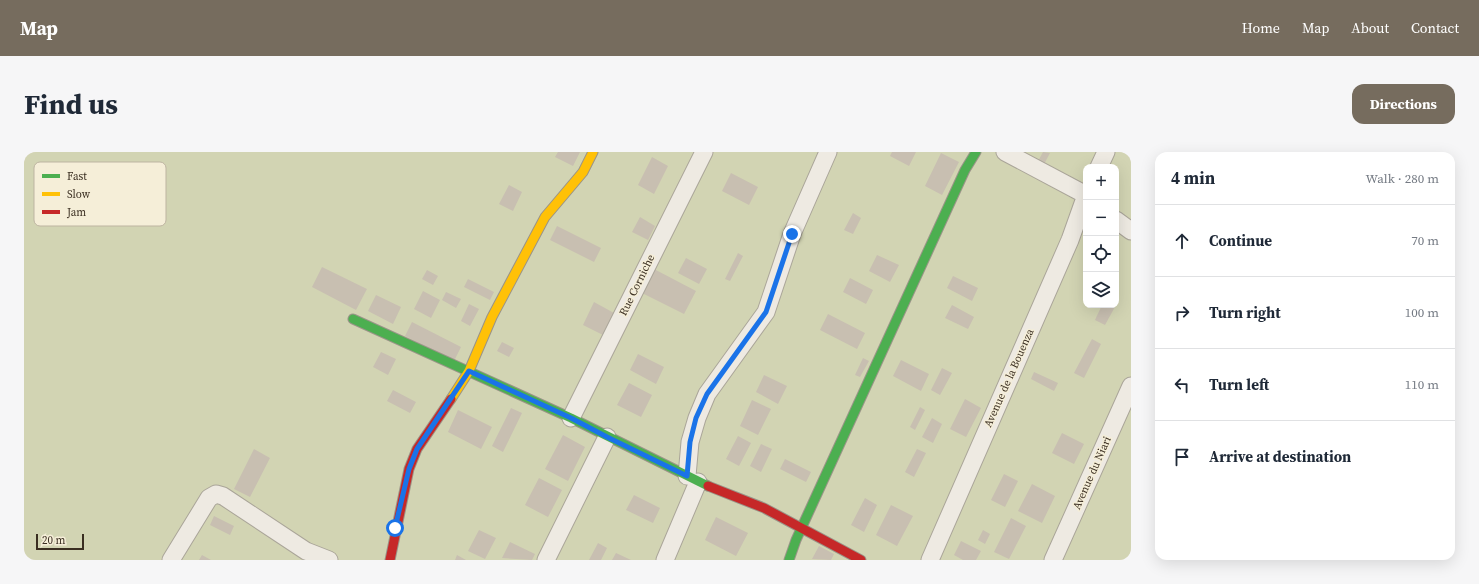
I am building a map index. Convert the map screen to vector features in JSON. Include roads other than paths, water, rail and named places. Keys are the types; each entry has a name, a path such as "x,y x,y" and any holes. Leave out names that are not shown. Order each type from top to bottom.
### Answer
{"street":[{"path":"390,560 409,469 414,454 469,371 492,317 545,217 582,172 593,152"},
{"name":"Rue Corniche","path":"571,418 704,152"},
{"path":"665,560 693,479 690,442 696,418 707,394 766,312 792,234 828,152"},
{"path":"789,560 964,170 976,152"},
{"path":"1005,152 1083,193"},
{"path":"1100,164 1106,152"},
{"name":"Avenue de la Bouenza","path":"930,560 1070,240 1084,200"},
{"path":"1070,240 1083,236"},
{"path":"353,319 571,418 693,479 743,498 803,527 861,560"},
{"name":"Avenue du Niari","path":"1053,560 1131,386"},
{"path":"546,560 607,437"},
{"path":"171,560 209,498 216,494 223,496 301,555 329,560"}]}
